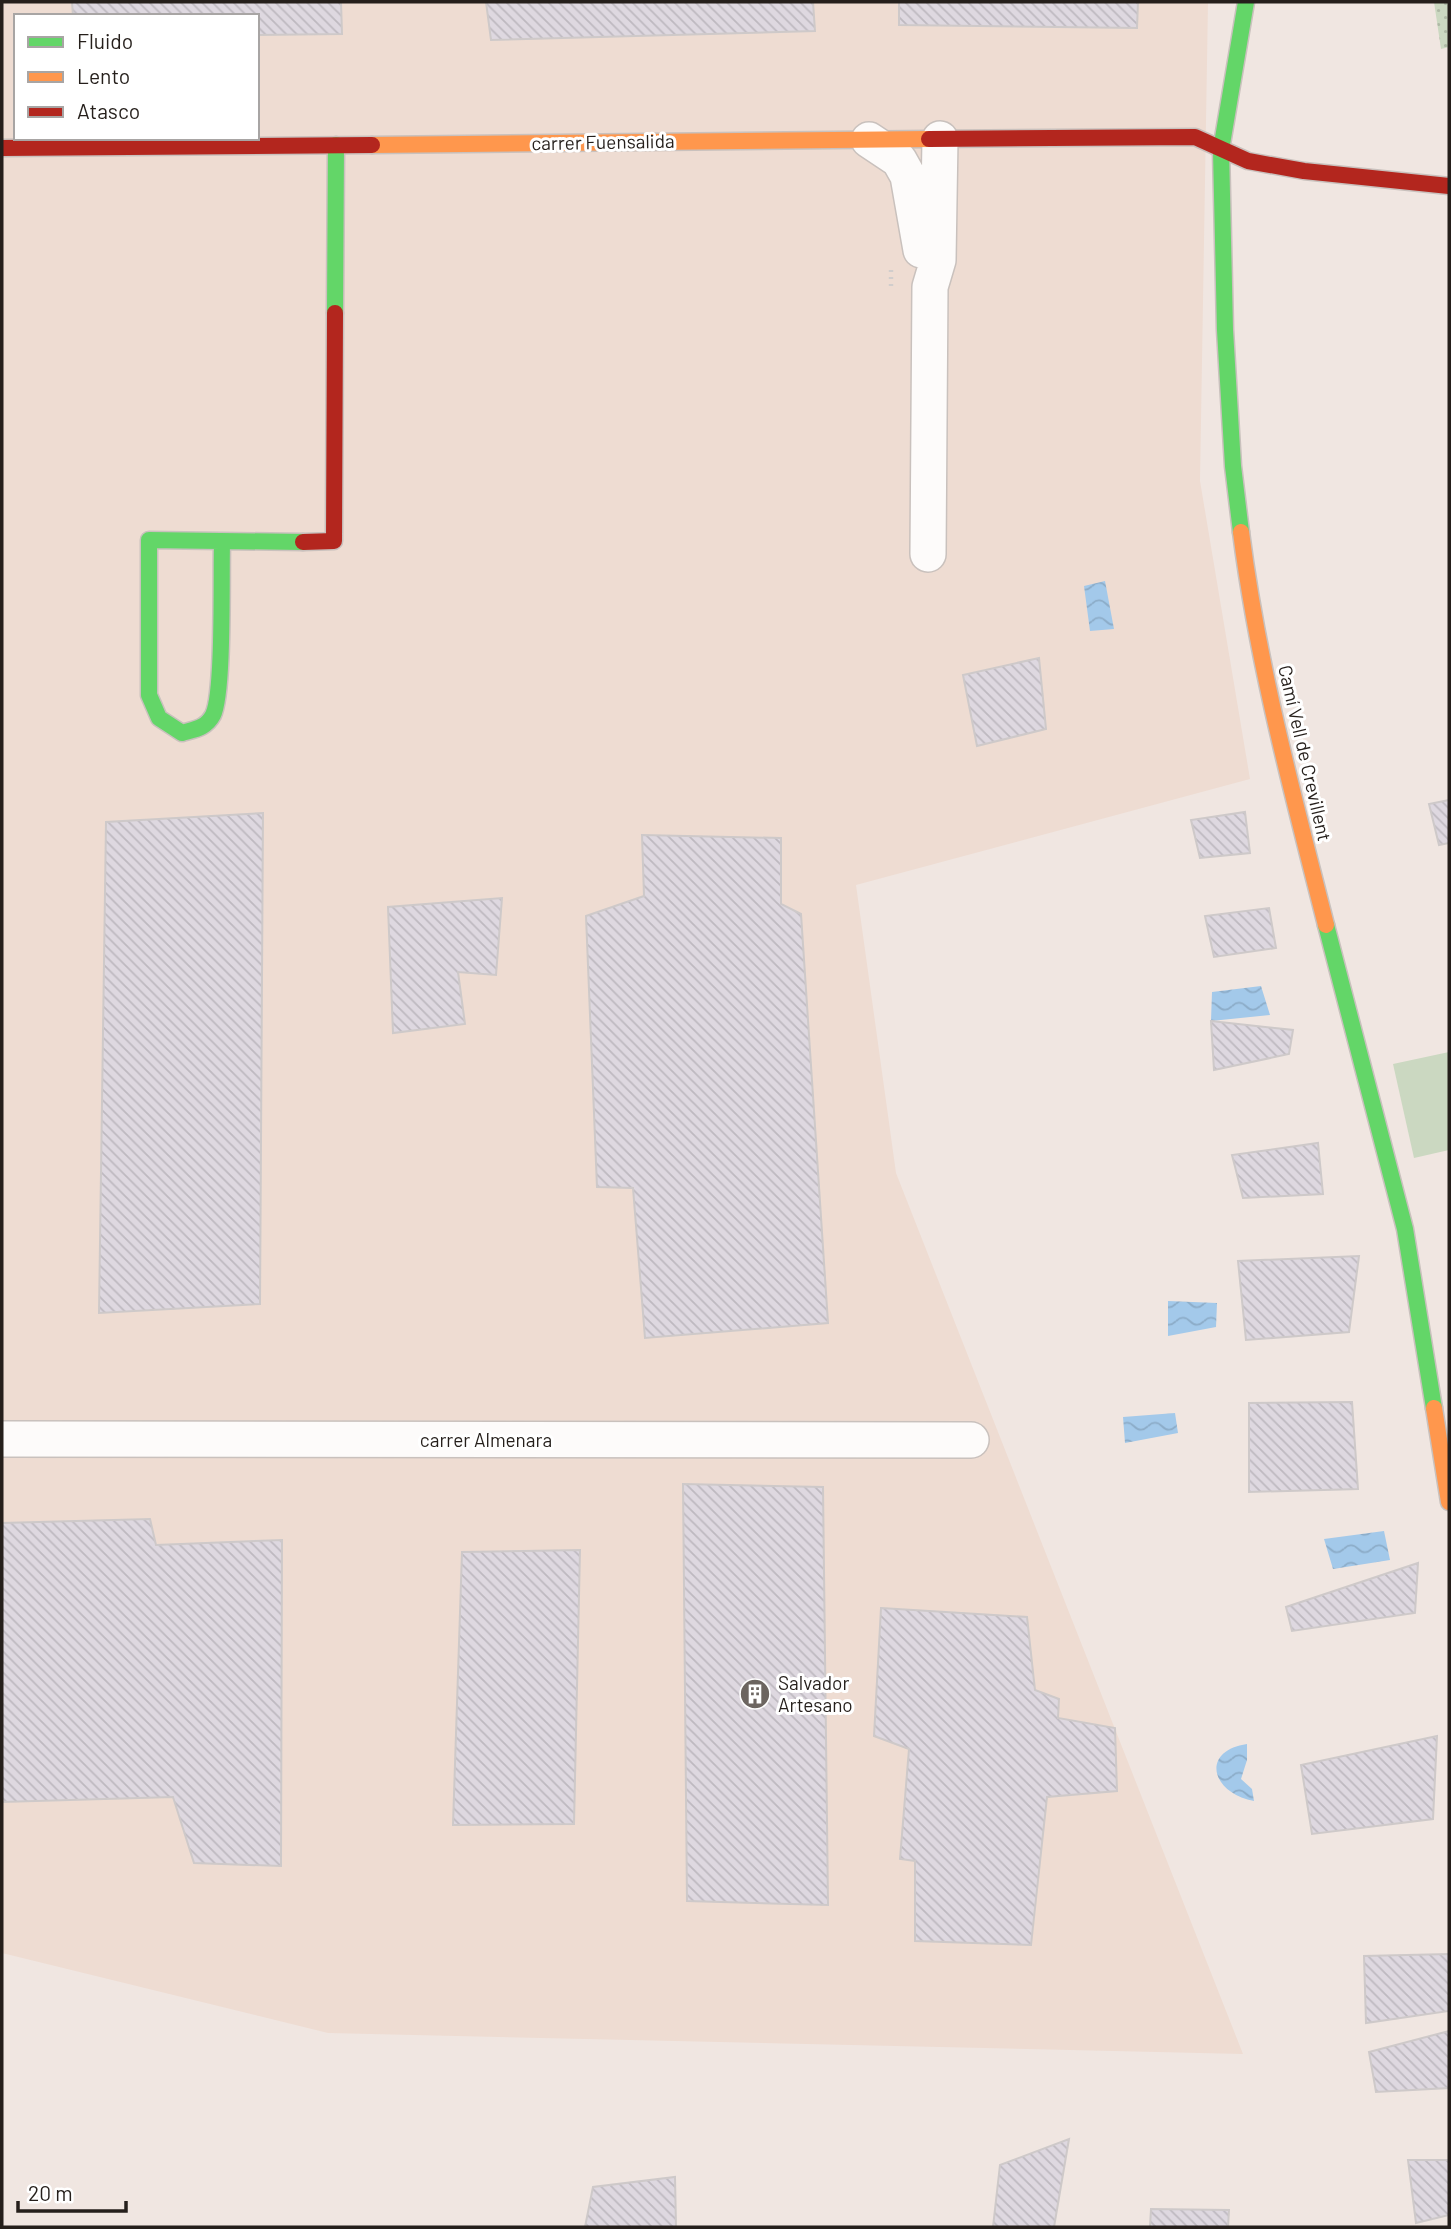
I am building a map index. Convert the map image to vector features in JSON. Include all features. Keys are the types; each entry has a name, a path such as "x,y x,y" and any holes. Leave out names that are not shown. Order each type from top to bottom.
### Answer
{"street":[{"name":"Camí Vell de Crevillent","path":"1246,2 1221,150 1225,330 1233,466 1252,616 1287,774 1405,1228 1449,1502"},
{"name":"carrer Fuensalida","path":"2,148 1195,137 1248,161 1304,171 1449,186"},
{"path":"928,554 930,287 938,260 940,139"},
{"path":"869,140 899,160 908,177 914,202 922,272 930,287"},
{"path":"222,543 218,688 214,713 204,727 182,733 159,718 149,695 149,540 222,543 334,541 336,145"},
{"name":"carrer Almenara","path":"2,1439 971,1440"}],"path":[{"path":"891,256 891,297"}],"shaded area":[{"path":"2,2 1208,2 1200,481 1250,779 856,885 896,1173 1243,2054 328,2033 2,1953"}],"green space":[{"path":"1434,2 1449,2 1449,47 1441,49"},
{"path":"1449,1052 1449,1150 1414,1158 1393,1064"}],"water":[{"path":"1105,581 1114,629 1090,631 1084,586"},
{"path":"1261,986 1270,1015 1211,1021 1212,992"},
{"path":"1168,1301 1217,1303 1216,1327 1168,1336"},
{"path":"1175,1413 1178,1433 1125,1443 1123,1417"},
{"path":"1384,1531 1390,1560 1333,1569 1324,1539"},
{"path":"1247,1744 1247,1760 1241,1779 1252,1789 1254,1801 1239,1797 1228,1790 1220,1781 1217,1772 1217,1763 1222,1755 1232,1748"}],"building":[{"path":"72,2 341,2 342,34 259,35 259,14 73,14"},
{"path":"486,2 813,2 815,31 491,40"},
{"path":"899,2 1138,2 1137,28 899,25"},
{"path":"1039,658 1046,729 977,746 963,675"},
{"path":"1449,800 1449,843 1439,845 1429,804"},
{"path":"1245,812 1250,853 1200,858 1191,820"},
{"path":"263,813 260,1304 99,1313 106,822"},
{"path":"642,835 781,838 781,904 801,914 828,1323 645,1338 633,1188 597,1187 586,916 644,896"},
{"path":"502,898 496,975 458,972 465,1024 393,1033 388,907"},
{"path":"1269,908 1276,948 1214,957 1205,916"},
{"path":"1211,1021 1293,1030 1289,1054 1214,1070"},
{"path":"1318,1143 1323,1194 1243,1198 1232,1155"},
{"path":"1359,1256 1349,1332 1246,1340 1238,1261"},
{"path":"1352,1402 1358,1489 1249,1492 1249,1403"},
{"name":"Salvador Artesano","path":"683,1484 823,1487 828,1905 687,1901"},
{"path":"150,1519 156,1545 282,1540 281,1866 194,1863 173,1797 2,1802 2,1523"},
{"path":"580,1550 574,1824 453,1825 462,1552"},
{"path":"1418,1563 1415,1613 1292,1631 1286,1607"},
{"path":"881,1608 1027,1617 1035,1690 1059,1699 1058,1718 1115,1728 1117,1791 1047,1797 1031,1945 915,1941 915,1861 900,1859 909,1749 874,1736"},
{"path":"1437,1736 1433,1819 1312,1834 1301,1765"},
{"path":"1449,1954 1449,2011 1366,2023 1364,1956"},
{"path":"1449,2031 1449,2088 1376,2092 1369,2052"},
{"path":"1069,2139 1054,2227 993,2227 1000,2165"},
{"path":"1408,2160 1449,2160 1449,2215 1416,2223"},
{"path":"675,2177 676,2227 585,2227 593,2187"},
{"path":"1151,2209 1229,2210 1228,2227 1150,2227"}],"traffic: fast":[{"path":"1241,532 1233,466 1225,330 1221,150 1246,2"},
{"path":"335,313 336,145"},
{"path":"222,543 217,703 207,723 182,733 159,718 149,695 149,540 303,542"},
{"path":"1326,925 1405,1229 1434,1408"}],"traffic: slow":[{"path":"372,145 929,139"},
{"path":"1241,532 1267,681 1326,925"},
{"path":"1434,1408 1449,1502"}],"traffic: jam":[{"path":"929,139 1195,137 1248,161 1304,171 1449,186"},
{"path":"2,148 372,145"},
{"path":"303,542 334,541 335,313"}],"place":[{"name":"Salvador Artesano","path":"755,1694"}]}
